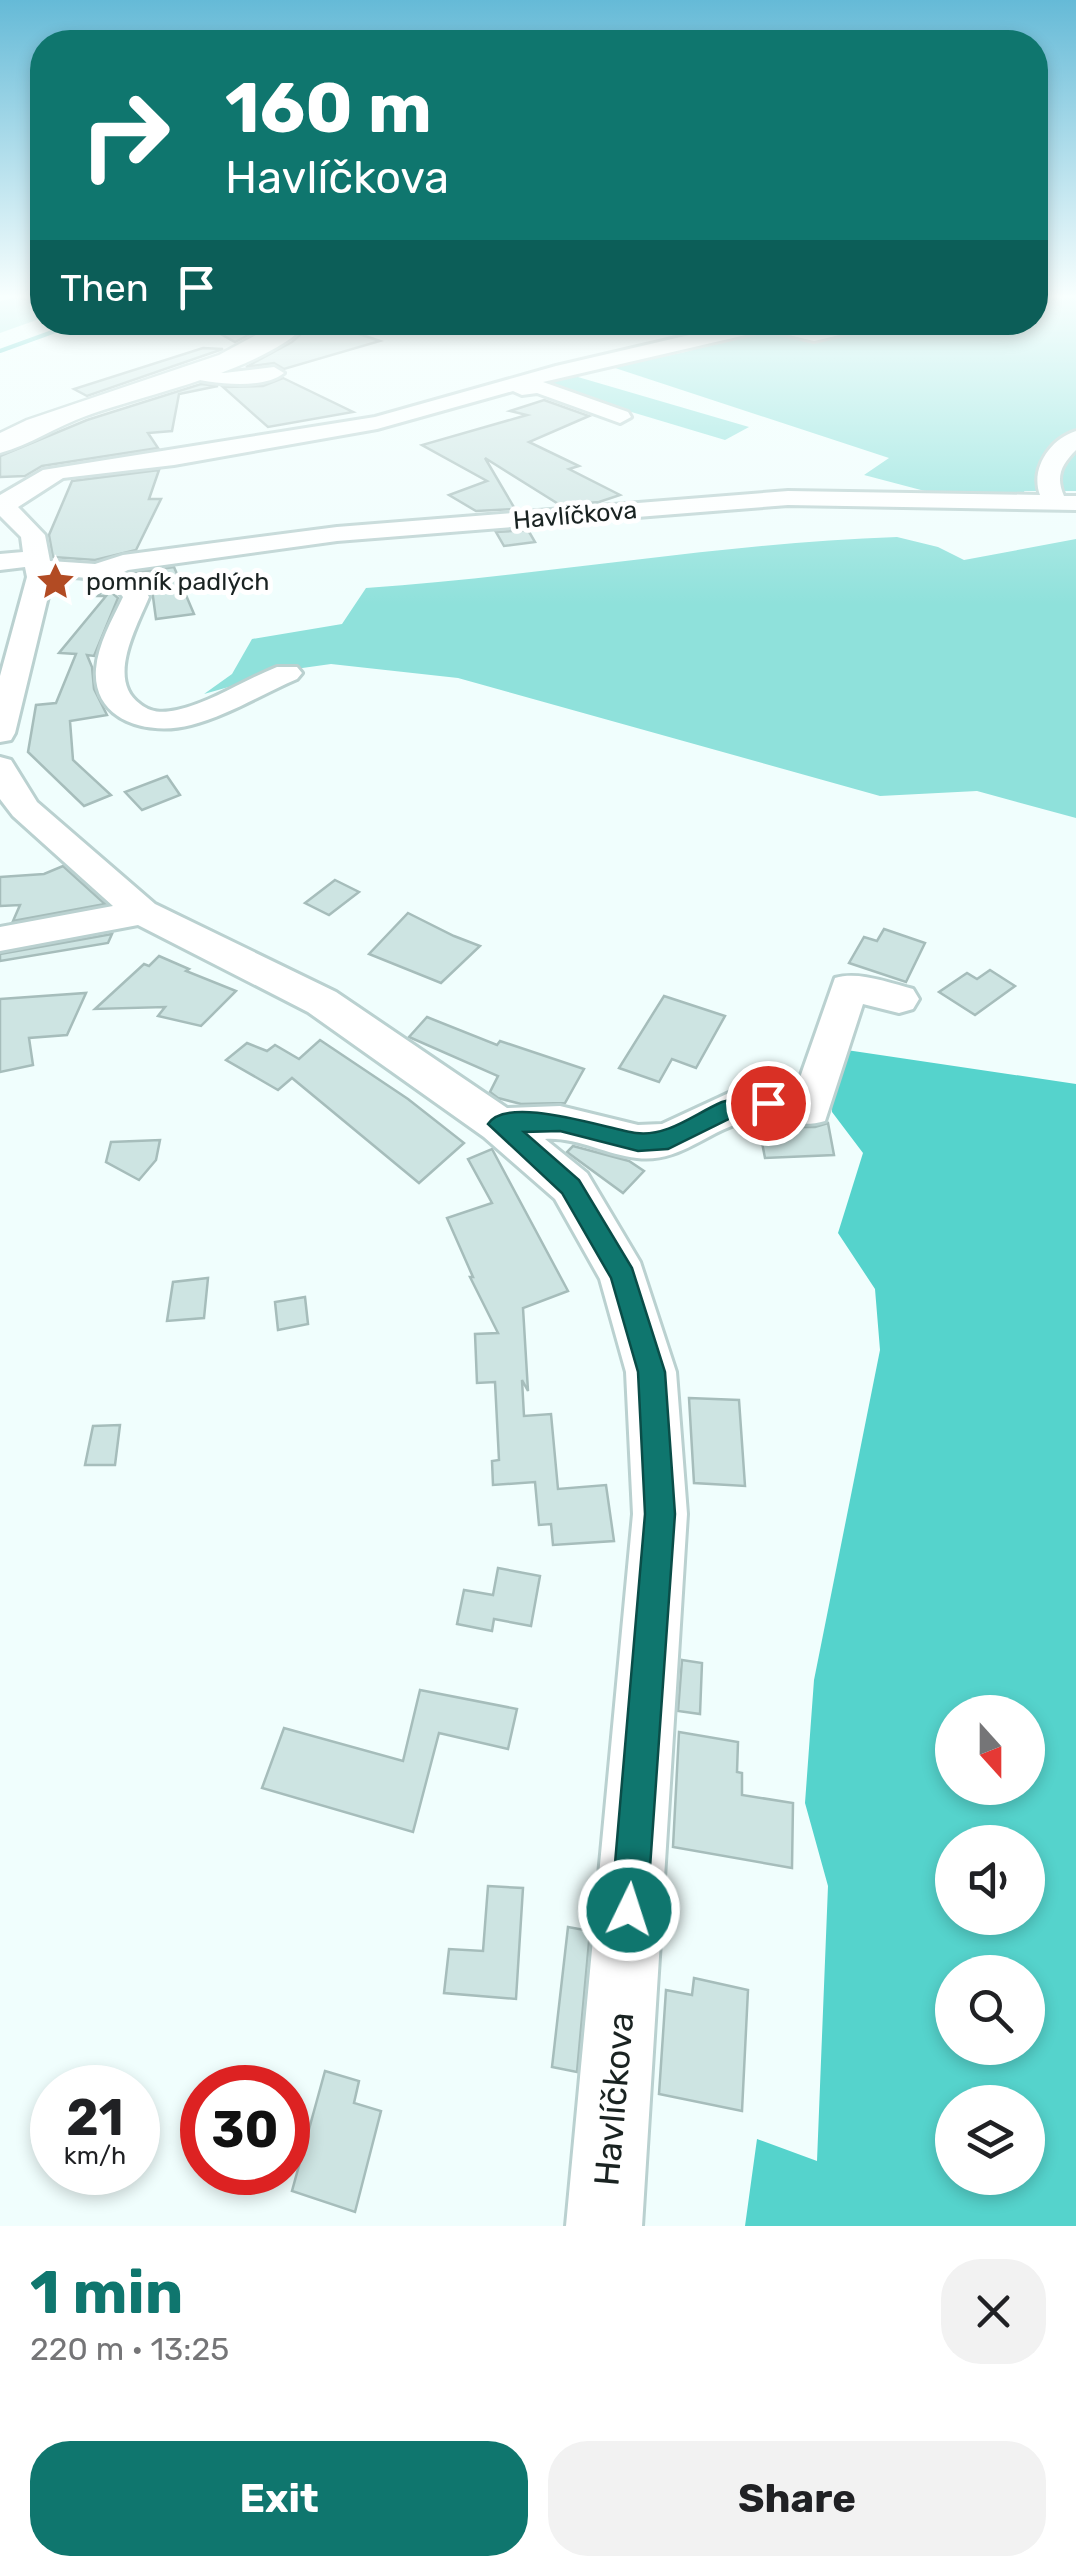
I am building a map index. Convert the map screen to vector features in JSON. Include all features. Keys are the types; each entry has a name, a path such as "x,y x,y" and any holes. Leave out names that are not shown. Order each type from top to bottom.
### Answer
{"main road":[{"path":"0,444 67,410 106,398"}],"street":[{"path":"0,733 40,577 33,535 2,503 26,496 58,472 295,439 377,423 465,398"},
{"path":"280,433 430,399 469,398"},
{"path":"569,398 620,417"},
{"path":"1067,504 1049,492 1045,476 1053,460 1076,438"},
{"path":"36,457 58,472"},
{"path":"143,462 168,468 224,465"},
{"name":"Havlíčkova","path":"95,573 123,563 337,534 788,498 1067,504"},
{"path":"270,546 449,544"},
{"name":"Havlíčkova","path":"0,562 38,563 95,573 122,580 133,588 136,597 108,666 115,699 149,724 185,717 246,694 258,682 288,673"},
{"name":"Havlíčkova","path":"0,767 8,787 26,810 142,912 322,1002 499,1124 571,1186 623,1276 651,1372 660,1514 604,2226"},
{"path":"0,938 142,912"},
{"path":"499,1124 560,1122 638,1142 668,1140 731,1108 768,1103 810,1110 850,987 899,1000"}],"shaded area":[{"path":"584,398 649,398 749,427 725,440"},
{"path":"706,398 1076,398 1076,491 1024,491 1027,498 959,500 864,475 889,458"},
{"path":"897,537 938,547 964,560 1076,539 1076,818 977,791 880,796 458,678 331,664 288,670 204,694 232,674 252,639 342,624 366,588 764,546"},
{"path":"833,1048 1076,1084 1076,2226 745,2226 757,2139 817,2161 828,1886 805,1803 814,1680 880,1350 875,1289 838,1233 863,1153 832,1112"}],"building":[{"path":"157,398 178,398 172,431 148,433 158,448 42,466 25,476 0,477 0,456 87,420"},
{"path":"235,398 324,398 353,412 268,427"},
{"path":"544,400 589,416 529,442 579,466 569,469 620,495 599,502 560,505 485,458 515,509 476,511 449,495 487,481 422,445 527,415 510,411"},
{"path":"159,470 149,499 161,499 136,550 95,560 53,557 49,535 72,481"},
{"path":"528,530 535,542 504,546 496,532"},
{"path":"174,567 194,614 156,619 151,582 147,586 133,573"},
{"path":"105,587 118,598 94,656 87,655 94,689 107,715 70,721 73,760 111,795 84,806 28,752 36,705 56,703 76,654 59,653 106,596 98,596"},
{"path":"167,776 180,795 142,810 125,792"},
{"path":"63,866 105,904 13,921 20,905 0,906 0,877 44,874"},
{"path":"335,880 359,892 329,915 305,903"},
{"path":"408,913 480,946 441,983 369,954"},
{"path":"884,929 925,943 906,982 849,963 864,937 877,941"},
{"path":"112,934 108,943 0,961 0,954"},
{"path":"159,956 236,991 201,1026 158,1016 165,1007 95,1009 144,964 149,966"},
{"path":"990,970 1015,986 975,1015 939,992 967,973 977,979"},
{"path":"86,993 67,1035 29,1038 33,1065 0,1072 0,999"},
{"path":"664,996 725,1016 696,1068 672,1059 659,1082 619,1068"},
{"path":"427,1017 497,1045 500,1041 584,1069 565,1103 521,1104 498,1098 490,1092 498,1076 409,1037"},
{"path":"320,1040 408,1099 464,1143 419,1183 292,1078 278,1090 226,1060 247,1043 267,1051 275,1045 299,1059"},
{"path":"828,1123 834,1155 765,1158 759,1127 815,1127"},
{"path":"160,1140 156,1160 139,1180 106,1162 111,1142"},
{"path":"573,1146 629,1161 644,1171 623,1193 567,1152"},
{"path":"492,1149 568,1291 523,1308 528,1391 522,1380 524,1416 551,1414 558,1489 606,1485 614,1541 553,1545 551,1524 539,1525 535,1482 493,1485 492,1461 499,1460 495,1382 477,1383 475,1334 498,1333 447,1218 492,1203 468,1159"},
{"path":"208,1278 204,1318 167,1321 173,1282"},
{"path":"305,1297 308,1324 278,1330 275,1302"},
{"path":"689,1398 739,1400 745,1486 694,1483"},
{"path":"120,1425 115,1465 85,1465 93,1426"},
{"path":"498,1568 540,1576 531,1626 494,1619 492,1631 457,1624 464,1590 493,1595"},
{"path":"682,1660 702,1663 700,1714 678,1711"},
{"path":"420,1690 517,1709 508,1749 439,1733 413,1832 262,1788 284,1728 403,1761"},
{"path":"679,1732 738,1742 737,1772 742,1773 742,1795 793,1803 792,1868 673,1847"},
{"path":"488,1886 523,1888 516,1999 444,1993 449,1949 483,1951"},
{"path":"568,1927 590,1931 577,2072 552,2067"},
{"path":"694,1978 748,1990 742,2111 659,2094 666,1990 692,1995"},
{"path":"325,2071 359,2081 354,2103 381,2111 355,2212 304,2195 310,2195 310,2126"}],"place":[{"name":"pomník padlých","path":"56,581"}],"route":[{"path":"629,1910 660,1514 651,1372 623,1276 571,1186 499,1124 560,1122 638,1142 668,1140 731,1108 768,1103"}]}
